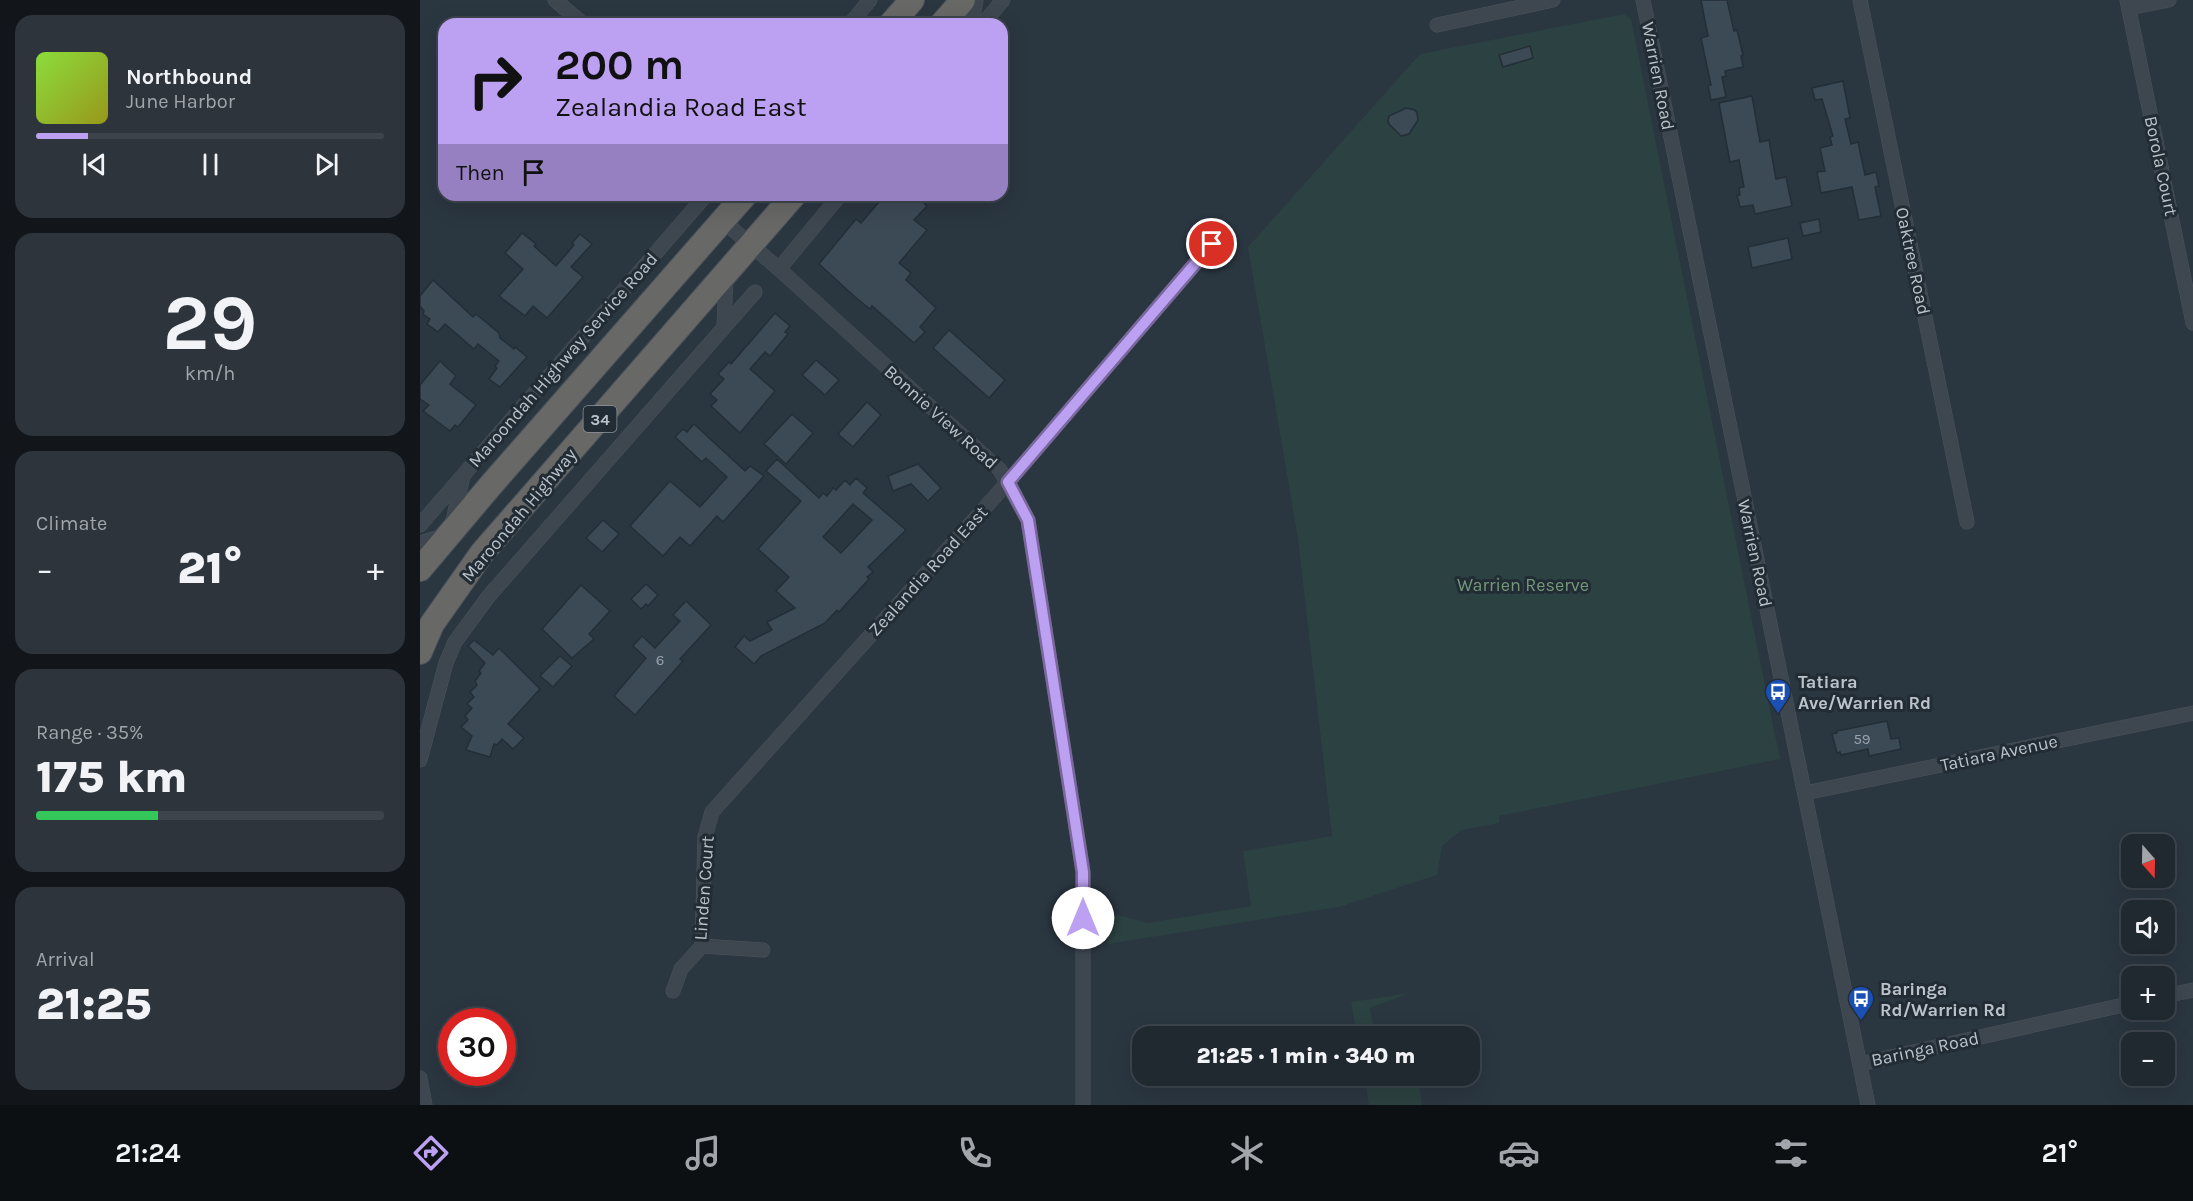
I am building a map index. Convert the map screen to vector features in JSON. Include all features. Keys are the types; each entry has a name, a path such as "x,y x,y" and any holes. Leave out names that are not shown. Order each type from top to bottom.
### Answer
{"highway":[{"path":"896,18 912,0"},
{"path":"947,18 963,0"},
{"name":"34","path":"420,569 740,201"},
{"name":"Maroondah Highway","path":"420,652 432,624 482,553 726,276 789,201"}],"street":[{"path":"555,0 576,18"},
{"path":"855,18 870,0"},
{"path":"973,18 976,0"},
{"path":"988,18 1003,0"},
{"path":"1437,25 1553,0"},
{"name":"Warrien Road","path":"1643,0 1868,1105"},
{"name":"Oaktree Road","path":"1860,0 1967,522"},
{"path":"2128,4 2169,0"},
{"name":"Borola Court","path":"2128,4 2193,322"},
{"name":"Maroondah Highway Service Road","path":"420,525 701,201"},
{"path":"779,269 835,201"},
{"name":"Bonnie View Road","path":"723,221 1000,470 1028,520 1083,872 1083,1105"},
{"name":"Zealandia Road East","path":"712,813 1008,482 1212,244"},
{"path":"724,327 726,276"},
{"path":"420,760 440,679 454,642 488,597 755,292"},
{"path":"420,543 450,534 464,474"},
{"name":"Tatiara Avenue","path":"1805,793 2193,713"},
{"name":"Linden Court","path":"673,991 681,969 702,946 705,837 712,813"},
{"path":"702,946 763,950"},
{"path":"2175,994 2193,990"},
{"name":"Baringa Road","path":"1860,1064 2121,1005"},
{"path":"420,1078 425,1105"}],"green space":[{"name":"Warrien Reserve","path":"1624,14 1631,19 1780,759 1499,816 1499,823 1462,830 1442,846 1437,875 1339,907 1108,944 1108,912 1147,923 1251,906 1243,851 1332,836 1298,539 1248,247 1420,54"},
{"path":"1410,993 1370,1008 1373,1026 1355,1026 1351,1002"},
{"path":"1366,1086 1419,1086 1422,1105 1369,1105"}],"building":[{"path":"1701,0 1727,0 1734,31 1737,30 1743,55 1741,56 1743,67 1725,71 1726,76 1722,77 1726,97 1711,100 1708,86 1711,85 1701,38 1708,36"},
{"path":"1530,46 1533,58 1503,67 1499,55"},
{"path":"1843,81 1850,118 1845,119 1851,144 1858,142 1865,175 1876,172 1879,186 1875,187 1881,216 1859,220 1852,187 1821,193 1817,172 1825,171 1820,148 1832,145 1830,137 1833,136 1822,99 1815,100 1812,88"},
{"path":"1752,96 1760,142 1769,140 1776,179 1786,177 1792,206 1755,214 1753,205 1740,207 1737,195 1740,195 1739,188 1744,187 1739,160 1730,162 1719,103"},
{"path":"1406,108 1415,110 1418,120 1409,134 1401,136 1388,121 1389,116"},
{"path":"880,201 924,201 927,206 914,220 927,230 899,263 911,273 906,280 936,308 920,327 925,332 914,343 872,306 870,309 855,297 819,264 856,219 861,223"},
{"path":"1819,219 1821,232 1803,236 1800,223"},
{"path":"522,233 536,244 534,246 556,266 580,234 592,244 571,267 583,277 547,318 533,306 525,316 499,296 523,269 505,253"},
{"path":"1788,238 1792,259 1752,268 1748,247"},
{"path":"433,280 473,317 476,314 499,333 500,338 527,357 500,387 489,379 499,361 478,344 474,349 445,324 438,332 427,324 430,319 423,314 420,296"},
{"path":"775,313 790,326 785,332 788,334 770,356 765,352 750,369 775,391 740,433 711,406 717,400 710,394 724,379 718,374 729,362 731,364"},
{"path":"949,330 1005,380 989,398 933,348"},
{"path":"816,360 839,380 825,395 802,375"},
{"path":"440,361 456,376 450,384 476,405 458,427 455,425 450,431 423,411 429,405 420,399 420,385"},
{"path":"867,402 881,415 853,447 838,434"},
{"path":"792,414 813,433 786,464 764,444"},
{"path":"694,424 745,471 750,466 764,476 723,522 717,516 690,546 680,537 663,556 630,526 670,481 700,507 727,477 706,458 702,462 675,437 683,429 687,432"},
{"path":"777,459 819,498 823,493 827,496 833,488 836,490 845,480 850,485 856,478 867,488 863,493 906,530 868,567 873,572 867,577 869,579 839,612 837,610 825,623 761,656 754,664 735,647 744,636 750,641 772,630 767,622 795,608 776,591 789,577 758,549 801,501 766,471","holes":["853,504 872,520 841,553 823,537"]},
{"path":"918,464 941,488 928,501 911,484 893,491 888,476"},
{"path":"603,520 619,534 602,552 586,538"},
{"path":"646,584 658,595 648,606 646,604 641,609 631,599"},
{"path":"581,585 610,611 589,634 594,639 572,658 542,629"},
{"path":"686,601 711,625 680,659 683,661 635,715 614,696 646,658 633,646 642,636 655,648 680,621 673,615"},
{"path":"474,640 493,655 499,648 540,689 508,724 524,738 513,749 502,739 497,745 494,744 490,757 466,750 472,736 461,727 468,720 465,716 472,708 467,704 474,697 470,692 477,685 475,681 485,663 468,646"},
{"path":"560,656 572,666 553,687 540,676"},
{"path":"1887,721 1891,739 1899,738 1901,749 1869,756 1868,749 1841,755 1840,752 1837,753 1832,734"}],"place":[{"name":"Tatiara Ave/Warrien Rd","path":"1778,715"},
{"name":"Baringa Rd/Warrien Rd","path":"1861,1022"}],"route":[{"path":"1083,918 1083,872 1028,520 1008,482 1212,244"}]}
